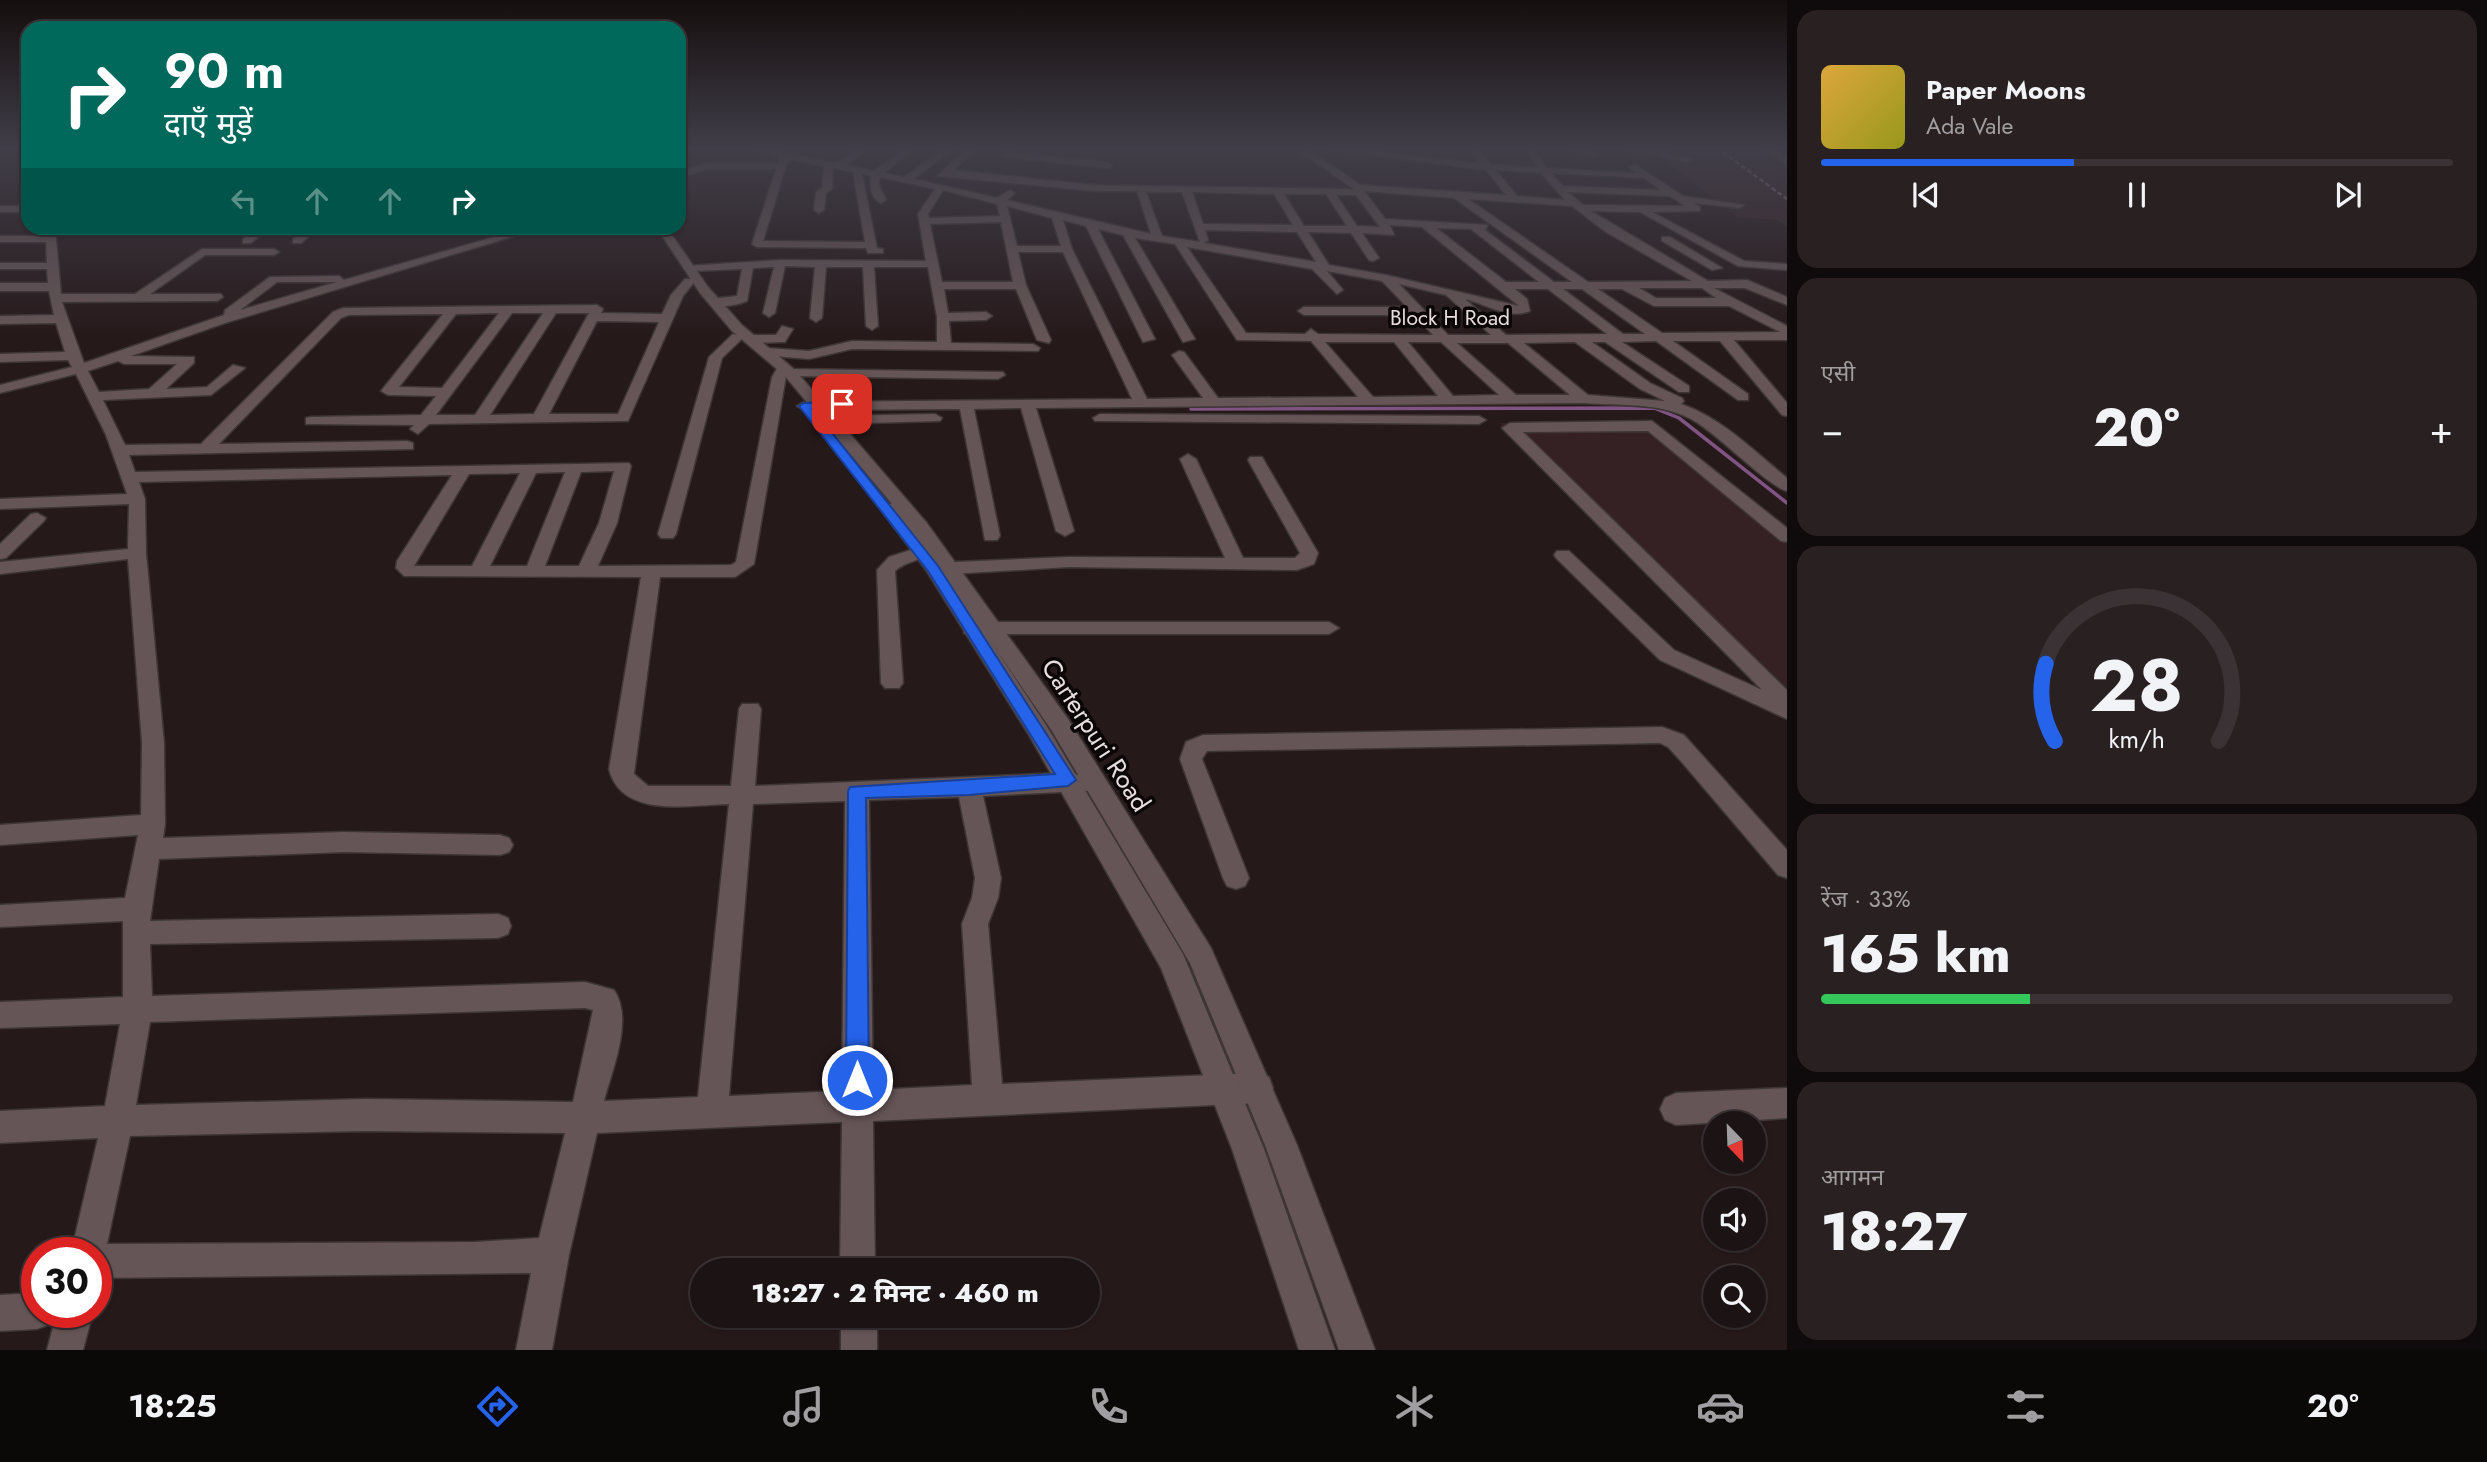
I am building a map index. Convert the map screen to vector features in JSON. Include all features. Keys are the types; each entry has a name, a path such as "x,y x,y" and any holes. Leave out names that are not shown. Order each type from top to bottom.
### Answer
{"street":[{"path":"767,211 757,242 762,245 871,245"},
{"path":"865,211 872,251 932,258"},
{"path":"924,211 935,286 944,301 945,340 940,347"},
{"path":"768,358 809,355 843,346 1038,344 1020,285 1003,211"},
{"path":"1055,211 1067,249 1142,404"},
{"path":"1066,211 1096,225 1126,233 1205,245 1256,242 1300,228 1353,229 1382,219 1435,216"},
{"path":"1149,211 1160,238 1172,256"},
{"path":"1194,211 1205,245"},
{"path":"1289,211 1319,266 1358,312"},
{"path":"1342,211 1373,258"},
{"path":"1376,211 1382,219 1504,228"},
{"path":"1480,211 1743,397"},
{"path":"1586,211 1707,285 1709,290 1787,333"},
{"path":"1617,211 1636,222"},
{"path":"1644,211 1741,263 1784,268"},
{"path":"1099,214 1096,225 1148,339"},
{"path":"1244,215 1256,242"},
{"path":"925,220 1005,219"},
{"path":"1200,227 1256,242 1319,266 1449,292 1483,300 1503,309 1519,311 1527,305 1425,224"},
{"path":"1472,226 1614,338 1684,389"},
{"path":"0,231 21,231"},
{"path":"760,232 828,232"},
{"path":"855,232 869,232"},
{"path":"1126,233 1188,339"},
{"path":"0,239 29,235"},
{"path":"50,235 51,266 61,319 77,362 121,450 137,499 137,553 153,743 153,824 136,921 138,1007 118,1121 92,1237"},
{"path":"247,241 255,235"},
{"path":"297,241 305,235"},
{"path":"104,360 221,320 513,235"},
{"name":"Carterpuri Road","path":"657,235 715,302 818,410 920,526 934,563"},
{"name":"Carterpuri Road","path":"666,235 690,274 768,358"},
{"path":"1659,235 1716,268"},
{"name":"Block H Road","path":"1177,240 1242,337 1507,340 1787,333"},
{"path":"1013,249 1067,249"},
{"path":"138,298 202,252 274,252"},
{"path":"311,421 625,416 677,295 690,274 748,264 868,263 932,258"},
{"path":"769,313 780,263"},
{"path":"816,318 821,263"},
{"path":"868,263 872,326"},
{"path":"715,302 741,301 748,264"},
{"path":"0,266 51,266"},
{"path":"1385,278 1445,339 1513,400"},
{"path":"221,320 274,279 362,280"},
{"path":"341,312 341,305 362,280"},
{"path":"1501,286 1750,284 1787,301"},
{"path":"935,286 1020,285"},
{"path":"1626,286 1654,302 1732,302"},
{"path":"1449,292 1584,399"},
{"path":"2,295 55,293 138,298 216,297"},
{"path":"206,448 341,312 592,308 597,311 540,418"},
{"path":"389,471 509,309"},
{"path":"480,419 552,309"},
{"path":"1503,309 1532,339"},
{"path":"446,392 388,391 453,310"},
{"path":"1368,401 1314,339 1305,317 1358,312 1417,311"},
{"path":"943,317 986,316"},
{"path":"594,317 667,318"},
{"path":"0,320 61,319"},
{"path":"464,469 405,568 419,573 650,572 743,568 768,358 787,330"},
{"path":"1723,336 1787,412"},
{"path":"1578,338 1639,382 1681,403 1689,412 1787,486"},
{"path":"1398,339 1449,400"},
{"path":"1179,355 1214,403"},
{"path":"667,534 716,357 768,358 998,375"},
{"path":"0,358 77,362 189,360 153,393"},
{"path":"0,389 77,362"},
{"path":"95,396 211,391 238,368"},
{"path":"1766,388 1787,390"},
{"path":"1028,410 1142,404 1172,412 1214,403 1584,399 1667,406 1689,412"},
{"path":"818,410 1172,412 1479,420"},
{"path":"818,410 967,411"},
{"name":"Carterpuri Road","path":"818,410 1096,784 1201,957 1258,1088 1357,1350"},
{"path":"1028,410 1065,531"},
{"path":"967,411 991,536"},
{"path":"1787,537 1653,426 1510,428 1787,703"},
{"path":"121,450 407,446"},
{"path":"1188,459 1236,562"},
{"path":"892,683 886,570 895,561 1297,564 1308,560 1309,553 1256,460"},
{"path":"131,477 619,465 624,469 608,523 586,571"},
{"path":"534,571 575,466"},
{"path":"478,572 531,467"},
{"path":"0,504 137,499"},
{"path":"0,554 37,518"},
{"path":"0,568 137,553"},
{"path":"1563,555 1667,655 1787,711"},
{"path":"650,572 621,769 623,780 631,789 645,795 741,796 969,788 1068,780 1096,784"},
{"path":"983,631 1329,628"},
{"name":"Carterpuri Road","path":"983,631 1173,963 1225,1090 1317,1350"},
{"path":"712,1112 750,709"},
{"path":"1236,878 1191,759 1194,748 1203,743 1662,735 1676,741 1787,868"},
{"path":"969,788 988,878 985,898 975,925 988,1100"},
{"path":"857,791 858,1258"},
{"path":"0,835 153,824"},
{"path":"148,849 344,842 500,845"},
{"path":"0,916 136,921 498,926"},
{"path":"0,1015 138,1007 484,996 597,997 608,1005 586,1118 552,1255 534,1350"},
{"path":"0,1128 118,1121 508,1115 586,1118 1258,1088"},
{"path":"1676,1109 1787,1104"},
{"path":"112,1261 461,1259 552,1255"},
{"path":"0,1313 21,1312"},
{"path":"65,1350 71,1328"},
{"path":"859,1328 859,1350"}],"shaded area":[{"path":"1729,211 1787,211 1787,227 1777,220 1737,217"},
{"path":"1654,421 1787,528 1787,695 1771,695 1499,423"}],"waterway":[{"path":"1191,409 1654,408 1679,418 1787,503"}],"route":[{"path":"842,404 804,406 856,467 933,569 1068,780 969,788 857,791 857,1080"}]}
